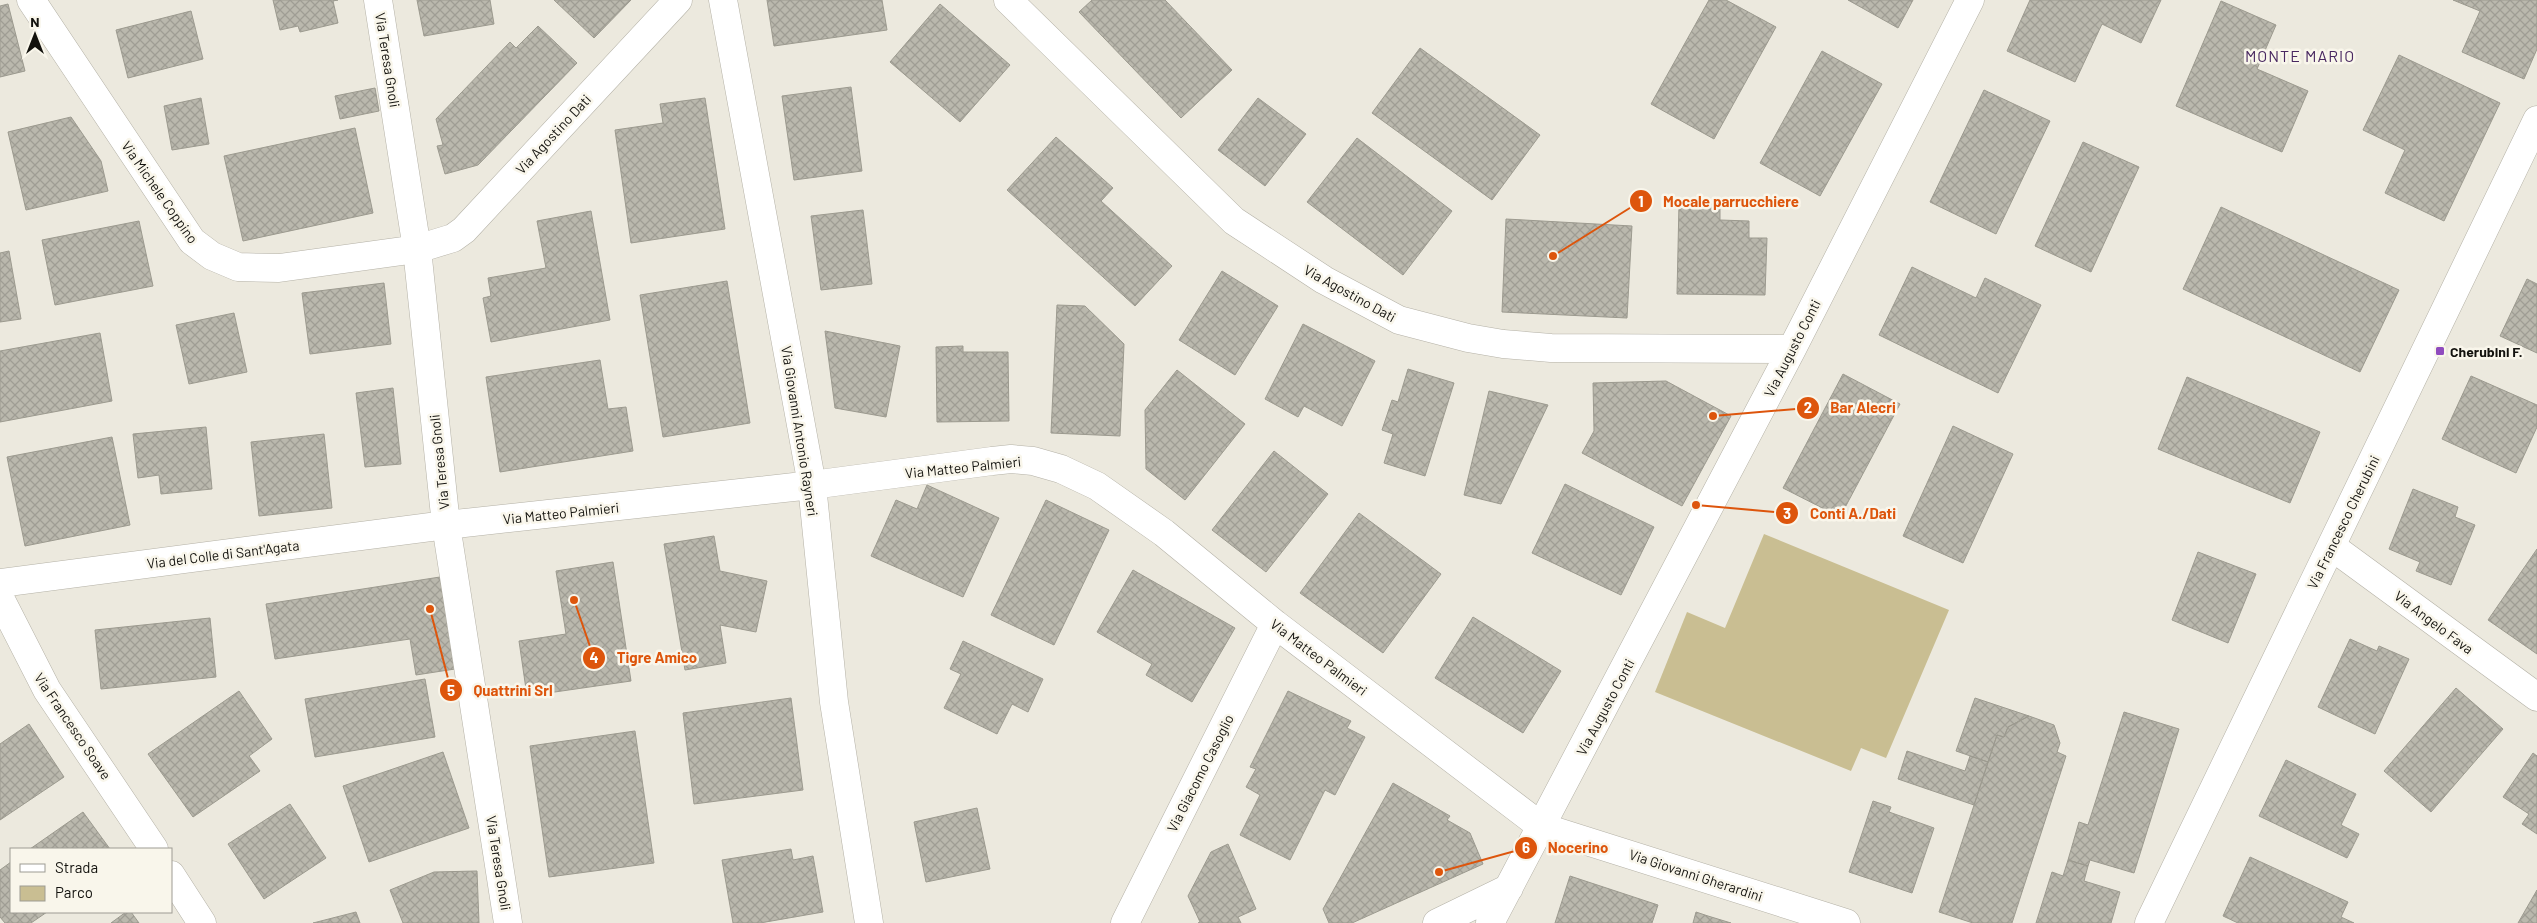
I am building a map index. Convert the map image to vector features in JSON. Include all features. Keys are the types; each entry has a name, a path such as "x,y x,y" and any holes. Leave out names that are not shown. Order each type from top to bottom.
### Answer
{"street":[{"name":"Via Michele Coppino","path":"31,0 192,241 212,256 238,267 264,268 417,250"},
{"name":"Via Teresa Gnoli","path":"378,0 417,250 446,525 508,923"},
{"name":"Via Agostino Dati","path":"417,250 453,238 464,230 678,0"},
{"name":"Via Giovanni Antonio Rayneri","path":"723,0 812,485 834,702 870,923"},
{"name":"Via Agostino Dati","path":"1008,0 1234,221 1324,280 1399,320 1468,338 1503,344 1551,348 1792,349"},
{"name":"Via Augusto Conti","path":"1490,923 1792,349 1970,0"},
{"name":"Via Francesco Cherubini","path":"2149,923 2537,120"},
{"name":"Via Matteo Palmieri","path":"446,525 812,485 1011,459 1033,461 1061,468 1096,486 1136,513 1275,624 1542,826"},
{"name":"Via del Colle di Sant'Agata","path":"0,583 446,525"},
{"name":"Via Angelo Fava","path":"2332,546 2537,697"},
{"name":"Via Francesco Soave","path":"0,598 47,690 153,848"},
{"name":"Via Giacomo Casoglio","path":"1125,923 1275,624"},
{"name":"Via Giovanni Gherardini","path":"1542,826 1828,920"},
{"path":"172,877 202,923"},
{"path":"1437,923 1509,888"}],"green space":[{"path":"1764,534 1949,610 1886,758 1861,748 1851,771 1655,692 1687,612 1725,628"}],"building":[{"path":"273,0 338,0 333,1 338,23 300,32 298,26 280,30"},
{"path":"417,0 490,0 494,24 424,36"},
{"path":"554,0 631,0 594,38"},
{"path":"767,0 882,0 887,30 774,46"},
{"path":"1092,0 1165,0 1232,70 1181,118 1079,12"},
{"path":"1709,0 1726,0 1776,27 1714,139 1651,104"},
{"path":"1848,0 1913,0 1898,28"},
{"path":"2030,0 2161,0 2141,43 2102,24 2075,82 2007,51"},
{"path":"2453,0 2537,0 2537,49 2524,79 2462,52 2480,11"},
{"path":"2221,1 2276,25 2257,69 2308,91 2282,152 2176,106"},
{"path":"8,4 25,71 0,77 0,6"},
{"path":"940,4 1010,65 960,122 890,62"},
{"path":"191,11 203,59 128,78 116,30"},
{"path":"538,26 577,63 478,165 445,174 437,146 443,145 436,119 510,42 516,48"},
{"path":"1420,48 1540,135 1492,200 1372,113"},
{"path":"1822,51 1882,84 1820,196 1760,163"},
{"path":"2399,55 2500,103 2444,221 2385,193 2405,150 2363,130"},
{"path":"851,87 862,171 794,180 782,96"},
{"path":"375,88 379,111 340,119 335,96"},
{"path":"1984,90 2050,121 1996,234 1930,202"},
{"path":"201,98 209,144 172,150 164,106"},
{"path":"705,98 725,229 631,243 615,130 663,123 660,104"},
{"path":"1258,98 1306,134 1265,186 1218,150"},
{"path":"71,117 101,161 108,191 26,210 8,132"},
{"path":"355,128 373,213 243,241 224,156"},
{"path":"1056,137 1113,188 1101,201 1172,266 1135,306 1007,190"},
{"path":"1357,138 1452,211 1403,275 1307,202"},
{"path":"2083,142 2139,167 2091,272 2035,246"},
{"path":"1679,203 1720,204 1720,220 1749,221 1749,238 1767,238 1765,295 1677,294"},
{"path":"2221,207 2399,290 2360,372 2183,289"},
{"path":"863,210 872,284 821,290 811,216"},
{"path":"591,211 610,320 491,342 483,298 491,296 488,278 546,268 537,221"},
{"path":"1506,219 1632,226 1627,318 1502,312"},
{"path":"139,221 153,286 55,305 42,240"},
{"path":"9,251 21,319 0,322 0,253"},
{"path":"1912,267 1976,298 1985,278 2041,305 1998,393 1879,335"},
{"path":"1222,271 1278,306 1235,375 1179,340"},
{"path":"2527,279 2537,284 2537,353 2500,336"},
{"path":"727,281 750,423 663,437 640,295"},
{"path":"384,283 391,344 310,354 302,293"},
{"path":"1057,305 1085,306 1124,344 1120,436 1051,433"},
{"path":"234,313 247,372 189,384 176,325"},
{"path":"1303,324 1375,361 1342,426 1304,406 1298,417 1265,399"},
{"path":"825,331 900,346 886,417 835,408"},
{"path":"100,333 112,401 0,422 0,351"},
{"path":"963,346 963,352 1008,352 1009,421 937,422 936,347"},
{"path":"600,360 608,409 626,407 633,451 500,472 486,377"},
{"path":"1408,369 1454,383 1425,476 1384,463 1393,434 1382,430 1392,400 1398,402"},
{"path":"1177,370 1245,424 1185,500 1146,469 1145,410"},
{"path":"1843,374 1900,404 1840,517 1783,488"},
{"path":"2471,376 2537,405 2537,427 2516,473 2442,439"},
{"path":"2187,377 2320,432 2290,503 2158,449"},
{"path":"1666,381 1731,416 1682,506 1582,453 1594,431 1593,383"},
{"path":"393,388 401,464 365,467 356,393"},
{"path":"1489,391 1548,405 1501,504 1464,495"},
{"path":"1953,426 2013,454 1963,563 1903,536"},
{"path":"206,427 212,489 161,494 159,475 138,478 133,434"},
{"path":"324,434 332,508 259,516 251,442"},
{"path":"112,437 130,525 25,546 7,457"},
{"path":"1274,451 1328,494 1266,572 1212,530"},
{"path":"1565,484 1654,527 1621,595 1532,553"},
{"path":"927,485 999,518 963,597 871,556 896,500 917,509"},
{"path":"2413,489 2458,507 2455,517 2475,525 2451,585 2416,571 2420,562 2389,549"},
{"path":"1046,500 1109,530 1054,645 991,615"},
{"path":"1359,513 1441,574 1383,653 1300,593"},
{"path":"714,536 720,571 767,581 756,632 720,625 726,663 685,670 664,544"},
{"path":"2537,549 2537,654 2488,620"},
{"path":"2198,552 2256,574 2228,643 2172,620"},
{"path":"613,562 631,681 527,696 519,641 566,634 556,571"},
{"path":"1133,570 1235,628 1192,702 1146,675 1152,664 1097,632"},
{"path":"440,577 455,669 416,675 410,639 275,659 266,604"},
{"path":"1473,617 1561,671 1523,733 1435,678"},
{"path":"210,618 216,677 101,689 95,630"},
{"path":"2350,639 2377,651 2379,646 2409,659 2375,734 2318,707"},
{"path":"963,641 1043,679 1028,712 1012,704 997,734 944,708 961,674 950,669"},
{"path":"425,679 435,737 315,757 305,699"},
{"path":"2456,688 2503,729 2431,812 2384,771"},
{"path":"239,691 272,739 249,756 260,771 193,817 148,754"},
{"path":"1288,691 1351,721 1347,728 1365,737 1335,795 1325,790 1290,860 1240,835 1260,795 1246,787 1256,769 1250,767"},
{"path":"791,698 803,790 694,804 683,713"},
{"path":"1975,698 2029,716 2008,727 2004,737 1997,735 1988,762 1956,751"},
{"path":"2124,712 2179,729 2134,873 2090,860 2088,866 2068,860 2079,822 2088,825"},
{"path":"2029,716 2054,725 2060,743 2057,752 2066,756 2012,923 1973,923 1939,912 1997,735 2004,737 2008,727"},
{"path":"29,724 64,777 0,820 0,744"},
{"path":"635,731 654,863 549,877 530,746"},
{"path":"1907,751 1965,771 1970,756 1988,762 1974,805 1898,779"},
{"path":"443,752 469,828 369,862 343,786"},
{"path":"2533,753 2537,756 2537,834 2522,824 2529,814 2503,797"},
{"path":"2286,760 2356,794 2341,825 2359,834 2347,858 2259,816"},
{"path":"1393,783 1450,816 1447,820 1470,833 1483,864 1352,923 1329,923 1323,909"},
{"path":"1873,801 1891,807 1889,812 1934,828 1912,893 1849,872"},
{"path":"290,804 326,858 264,899 228,844"},
{"path":"977,808 990,869 926,882 914,822"},
{"path":"83,812 109,848 31,848"},
{"path":"1228,844 1256,909 1238,917 1241,923 1198,923 1200,922 1188,896 1211,852"},
{"path":"791,849 793,860 813,856 823,912 760,923 733,923 722,860"},
{"path":"2250,857 2348,902 2341,917 2354,923 2238,923 2223,916"},
{"path":"2068,860 2088,866 2084,881 2120,892 2111,923 2036,923 2052,872 2063,876"},
{"path":"10,863 10,913 46,913 31,923 5,923 0,917 0,870"},
{"path":"477,871 479,923 403,923 390,890 434,872"},
{"path":"1570,876 1658,905 1652,923 1555,923"},
{"path":"2537,890 2537,923 2518,923"},
{"path":"356,912 360,923 313,923"},
{"path":"1696,912 1708,916 1731,923 1693,923"},
{"path":"125,913 132,913 139,923 111,923"}],"place":[{"name":"Mocale parrucchiere","path":"1553,256"},
{"name":"Cherubini F.","path":"2440,351"},
{"name":"Bar Alecri","path":"1713,416"},
{"name":"Conti A./Dati","path":"1696,505"},
{"name":"Tigre Amico","path":"574,600"},
{"name":"Quattrini Srl","path":"430,609"},
{"name":"Nocerino","path":"1439,872"}],"district":[{"name":"MONTE MARIO","path":"2300,55"}]}
